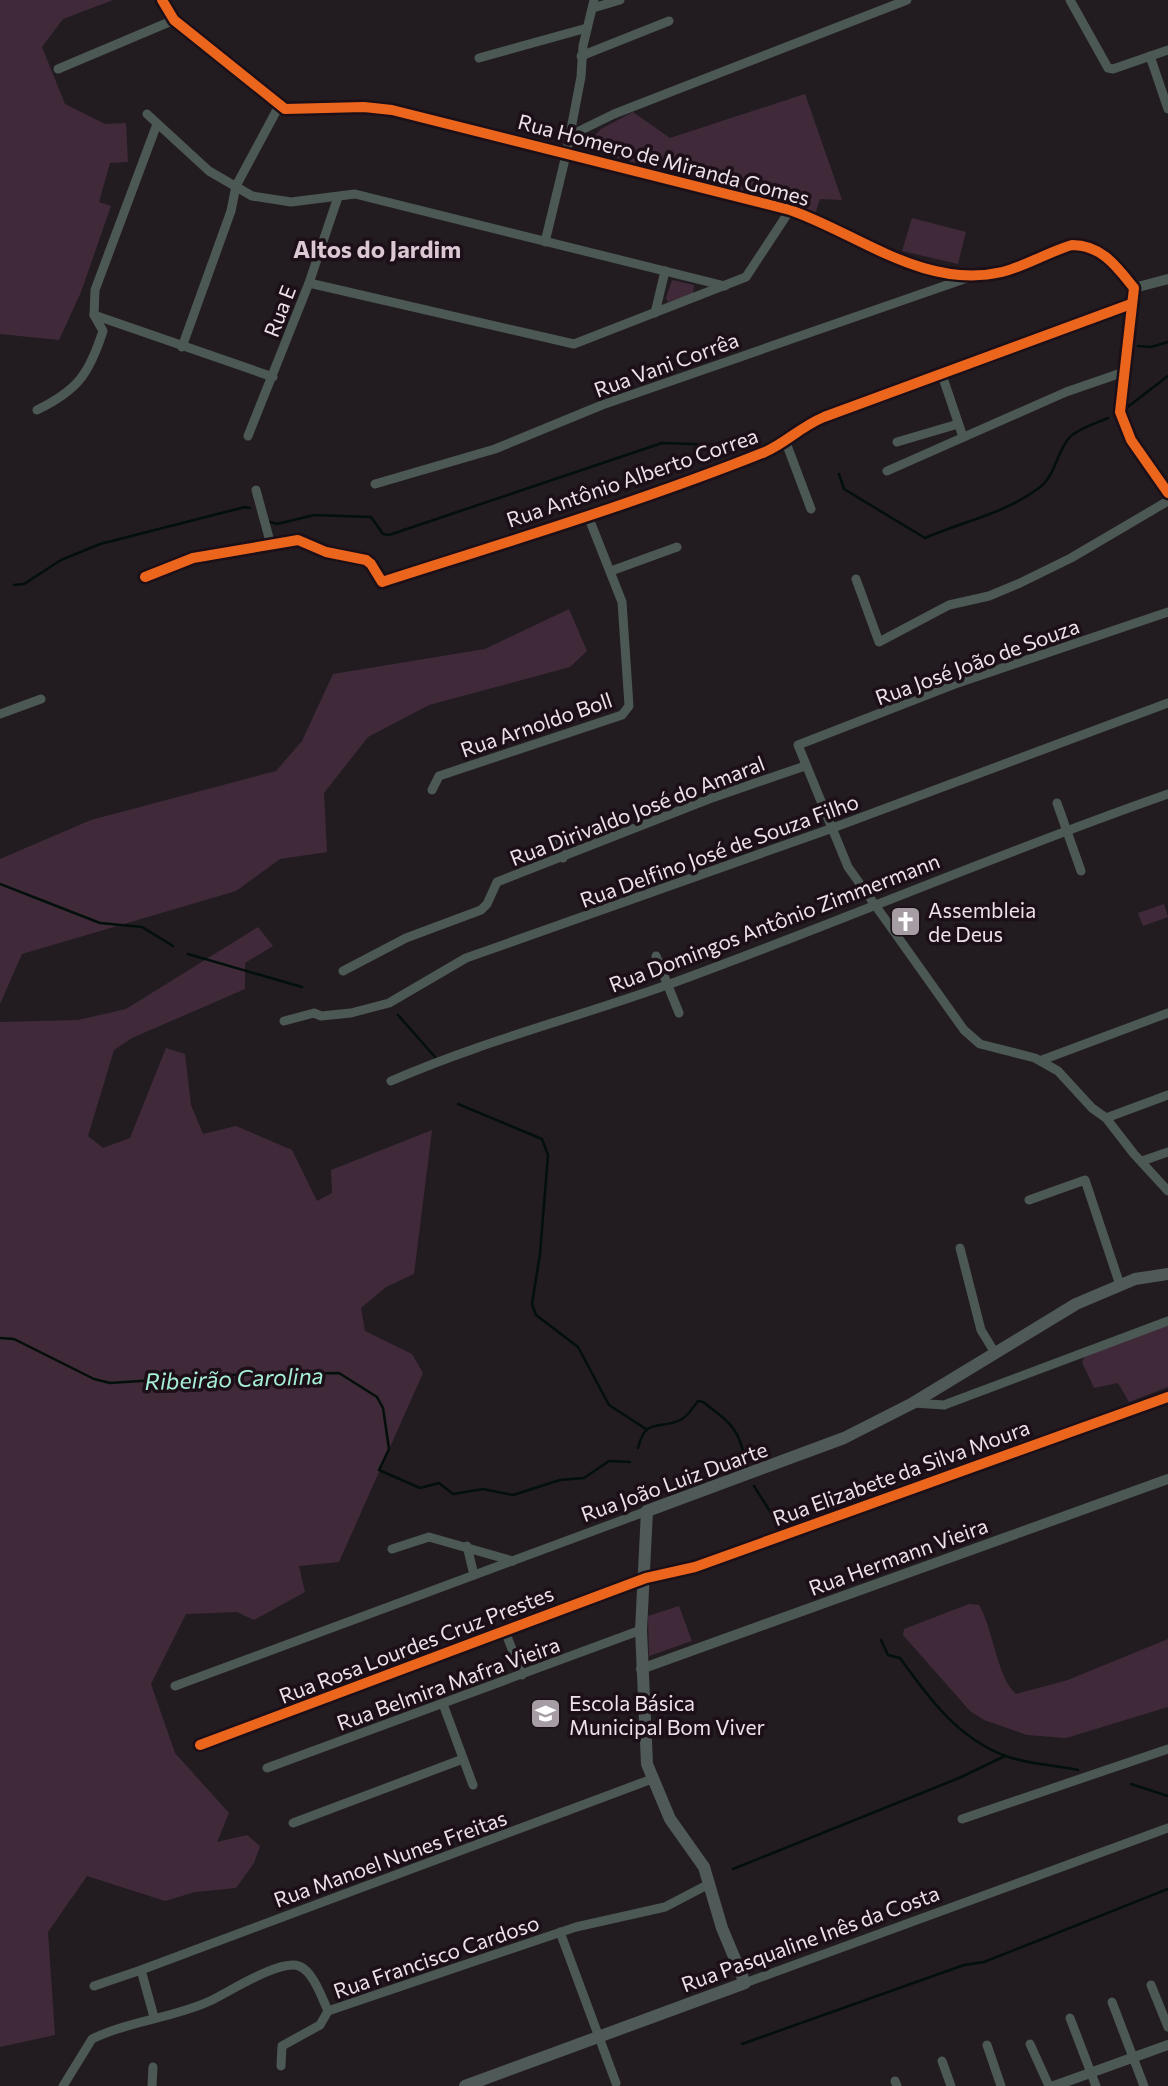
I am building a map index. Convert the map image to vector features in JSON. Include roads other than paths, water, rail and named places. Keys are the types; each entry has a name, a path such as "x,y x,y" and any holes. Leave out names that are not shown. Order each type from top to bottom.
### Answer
{"main road":[{"name":"Rua João Luiz Duarte","path":"648,1511 844,1438 913,1403 1056,1315 1120,1285 1168,1274"},
{"path":"648,1511 641,1630 646,1755 652,1779 670,1819 704,1867 722,1928 744,1983"},
{"name":"Rua Pasqualine Inês da Costa","path":"466,2086 744,1983"}],"street":[{"path":"545,242 566,155 581,56 593,4 620,0"},
{"path":"569,136 614,114 907,0"},
{"path":"1070,0 1108,68 1113,69 1168,50"},
{"path":"165,1 174,20 219,53 279,106 236,186 231,211 182,347"},
{"path":"58,69 174,20"},
{"path":"581,56 669,21"},
{"path":"479,58 587,28"},
{"path":"1150,56 1168,109"},
{"name":"Rua Homero de Miranda Gomes","path":"279,106 293,111 347,107 392,110 790,210 835,229 883,255 970,277 1001,272 1059,249 1084,246 1108,257 1134,288"},
{"path":"146,114 209,171 252,196 275,201 362,196 725,286"},
{"path":"37,410 66,396 93,362 103,331 94,314 95,290 157,124"},
{"name":"Rua E","path":"248,436 309,283 338,197"},
{"path":"309,283 568,344 725,286 750,273 790,210"},
{"path":"655,313 665,271"},
{"name":"Rua Vani Corrêa","path":"374,484 495,449 639,392 970,277"},
{"path":"1168,279 1134,288 1124,372 1122,422 1168,493"},
{"name":"Rua Antônio Alberto Correa","path":"145,577 193,558 304,540 326,552 357,557 371,564 382,582 588,516 764,452 803,426 824,417 1131,304"},
{"path":"94,314 273,377"},
{"path":"887,471 1066,392 1124,372"},
{"path":"942,375 963,437"},
{"path":"897,442 958,424"},
{"path":"785,440 811,509"},
{"path":"256,490 271,545"},
{"path":"856,579 879,642 949,605 989,596 1020,583 1168,501"},
{"name":"Rua Arnoldo Boll","path":"432,790 439,776 622,715 626,711 631,700 622,602 588,516"},
{"path":"611,572 677,547"},
{"name":"Rua José João de Souza","path":"805,766 798,745 966,680 1168,612"},
{"path":"0,714 41,699"},
{"name":"Rua Delfino José de Souza Filho","path":"284,1021 314,1013 321,1016 351,1013 388,1003 466,958 830,829 1168,703"},
{"path":"805,766 830,829 852,874 969,1036 988,1047 1042,1060 1058,1070 1092,1108 1107,1118 1168,1191"},
{"name":"Rua Dirivaldo José do Amaral","path":"343,971 400,940 481,910 487,904 497,882 563,859 709,799 805,766"},
{"name":"Rua Domingos Antônio Zimmermann","path":"391,1081 444,1058 667,985 1065,829 1168,794"},
{"path":"1057,803 1081,871"},
{"path":"554,837 563,859"},
{"path":"656,956 679,1013"},
{"path":"1042,1060 1168,1013"},
{"path":"1107,1118 1168,1095"},
{"path":"1142,1161 1168,1152"},
{"path":"1029,1200 1085,1180 1120,1285"},
{"path":"960,1248 981,1330 995,1353"},
{"path":"913,1403 944,1405 1168,1321"},
{"name":"Rua Elizabete da Silva Moura","path":"646,1578 695,1567 1168,1397"},
{"name":"Rua Hermann Vieira","path":"641,1669 1168,1479"},
{"name":"Rua João Luiz Duarte","path":"175,1686 648,1511"},
{"path":"392,1549 429,1537 513,1561"},
{"path":"467,1546 474,1575"},
{"name":"Rua Rosa Lourdes Cruz Prestes","path":"200,1745 646,1578"},
{"name":"Rua Belmira Mafra Vieira","path":"267,1768 641,1630"},
{"path":"505,1631 522,1675"},
{"path":"443,1704 473,1786"},
{"path":"962,1819 1168,1748"},
{"path":"293,1823 463,1759"},
{"name":"Rua Manoel Nunes Freitas","path":"94,1986 652,1779"},
{"name":"Rua Pasqualine Inês da Costa","path":"744,1983 1168,1828"},
{"name":"Rua Francisco Cardoso","path":"63,2086 92,2039 209,2001 239,1984 292,1965 306,1970 328,2011 560,1932 607,1918 665,1907 709,1884"},
{"path":"560,1932 616,2083"},
{"path":"141,1970 154,2017"},
{"path":"1150,1985 1168,2027"},
{"path":"1112,2002 1144,2086"},
{"path":"281,2066 282,2046 320,2025 328,2011"},
{"path":"1070,2018 1096,2086"},
{"path":"1030,2044 1051,2086 1168,2045"},
{"path":"987,2045 1001,2086"},
{"path":"942,2061 951,2086"},
{"path":"152,2086 153,2067"}],"waterway":[{"path":"1138,346 1151,347 1168,342"},
{"path":"1125,409 1168,376"},
{"path":"839,474 844,489 925,538 998,511 1026,497 1045,483 1069,438 1108,418"},
{"path":"270,522 277,524 314,515 371,517 383,534 389,535 662,443 723,445"},
{"path":"14,585 24,584 61,560 100,544 245,507 250,508"},
{"path":"0,884 100,923 142,927 173,946"},
{"path":"188,954 302,987"},
{"path":"398,1015 435,1057"},
{"path":"458,1104 542,1139 548,1155 540,1254 532,1304 536,1315 578,1347 609,1405 646,1429"},
{"name":"Ribeirão Carolina","path":"0,1338 14,1339 94,1379 110,1383 232,1375 339,1373 377,1397 383,1408 389,1449 379,1470 420,1488 439,1483 453,1494 483,1489 513,1495 560,1480 584,1478 609,1461 630,1462"},
{"name":"Ribeirão Carolina","path":"638,1448 641,1438 650,1427 682,1419 698,1401 703,1402 733,1428 741,1444 747,1467"},
{"name":"Ribeirão Carolina","path":"754,1486 778,1524"},
{"name":"Ribeirão Carolina","path":"881,1640 888,1655 900,1658 933,1701 971,1738 1012,1758 1078,1770"},
{"path":"733,1869 959,1778 1005,1756"},
{"name":"Ribeirão Carolina","path":"1131,1784 1168,1796"},
{"path":"742,2044 964,1965 984,1962 1168,1889"}],"place":[{"name":"Assembleia de Deus","path":"905,921"},
{"name":"Escola Básica Municipal Bom Viver","path":"546,1714"}],"district":[{"name":"Altos do Jardim","path":"377,248"}]}
